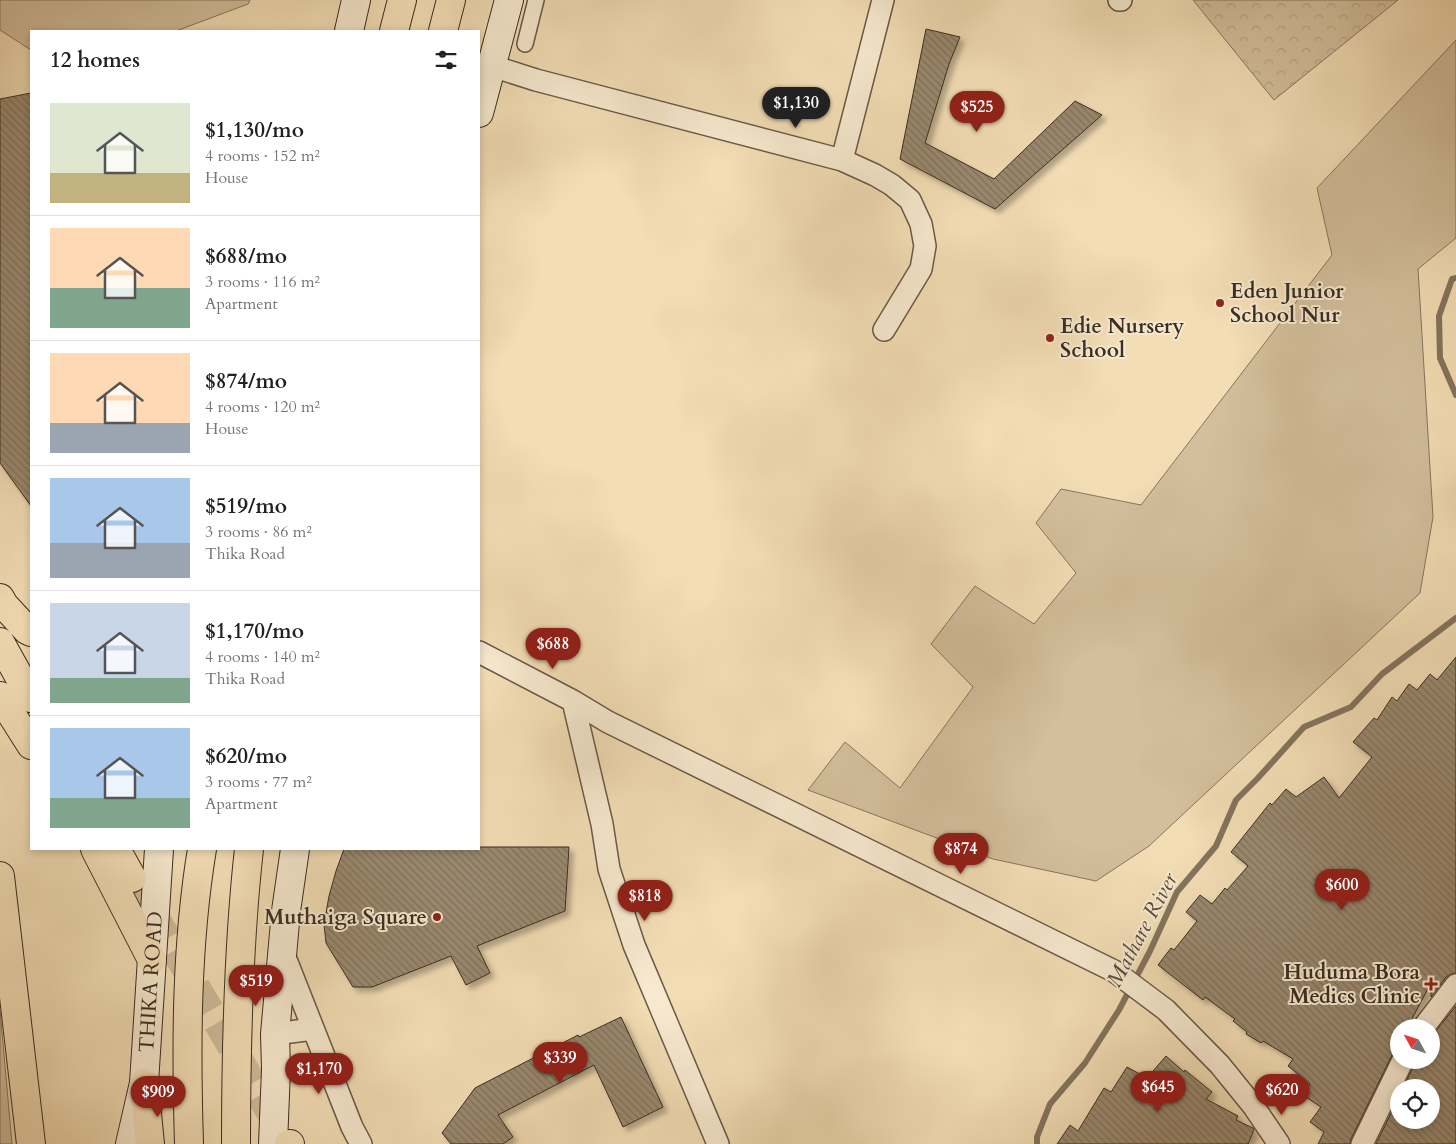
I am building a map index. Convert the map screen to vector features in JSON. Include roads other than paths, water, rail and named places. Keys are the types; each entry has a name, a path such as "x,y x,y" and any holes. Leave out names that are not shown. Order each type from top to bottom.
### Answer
{"highway":[{"path":"394,30 402,0"},
{"path":"443,30 451,0"},
{"path":"0,598 30,631"},
{"path":"0,642 30,696"},
{"path":"0,696 30,743"},
{"path":"96,850 152,960"},
{"path":"117,850 132,878"},
{"name":"THIKA ROAD","path":"189,1144 190,958 202,850"},
{"path":"236,1144 236,1057 244,895 249,850"},
{"path":"0,876 31,1144"},
{"path":"144,1083 150,1144"}],"main road":[{"path":"349,30 356,0"},
{"path":"480,109 509,0"},
{"name":"THIKA ROAD","path":"130,1144 144,1083 159,850"},
{"path":"273,1144 276,1069 275,1034 286,911 295,850"}],"street":[{"path":"525,44 536,0"},
{"path":"842,160 883,0"},
{"path":"492,66 536,80 842,160 892,185 910,200 921,224 925,246 921,269 884,330"},
{"path":"480,653 573,701 608,722 1114,971 1166,1010 1220,1065 1254,1107 1278,1144"},
{"path":"573,701 602,824 609,868 634,945 718,1144"},
{"path":"282,950 352,1127 361,1144"},
{"path":"1430,1019 1456,985"},
{"path":"275,1034 313,1029"},
{"path":"1362,1144 1399,1069"}],"waterway":[{"name":"Mathare River","path":"1456,278 1452,279 1439,316 1440,358 1456,395"},
{"name":"Mathare River","path":"1037,1144 1037,1137 1050,1104 1085,1063 1119,1010 1150,951 1177,892 1216,846 1236,800 1304,727 1351,707 1382,674 1456,618"}],"tunnel":[{"path":"132,878 280,1129"}],"place":[{"name":"Eden Junior School Nur","path":"1220,303"},
{"name":"Edie Nursery School","path":"1050,338"},
{"name":"Muthaiga Square","path":"437,917"},
{"name":"Huduma Bora Medics Clinic","path":"1431,984"}]}
